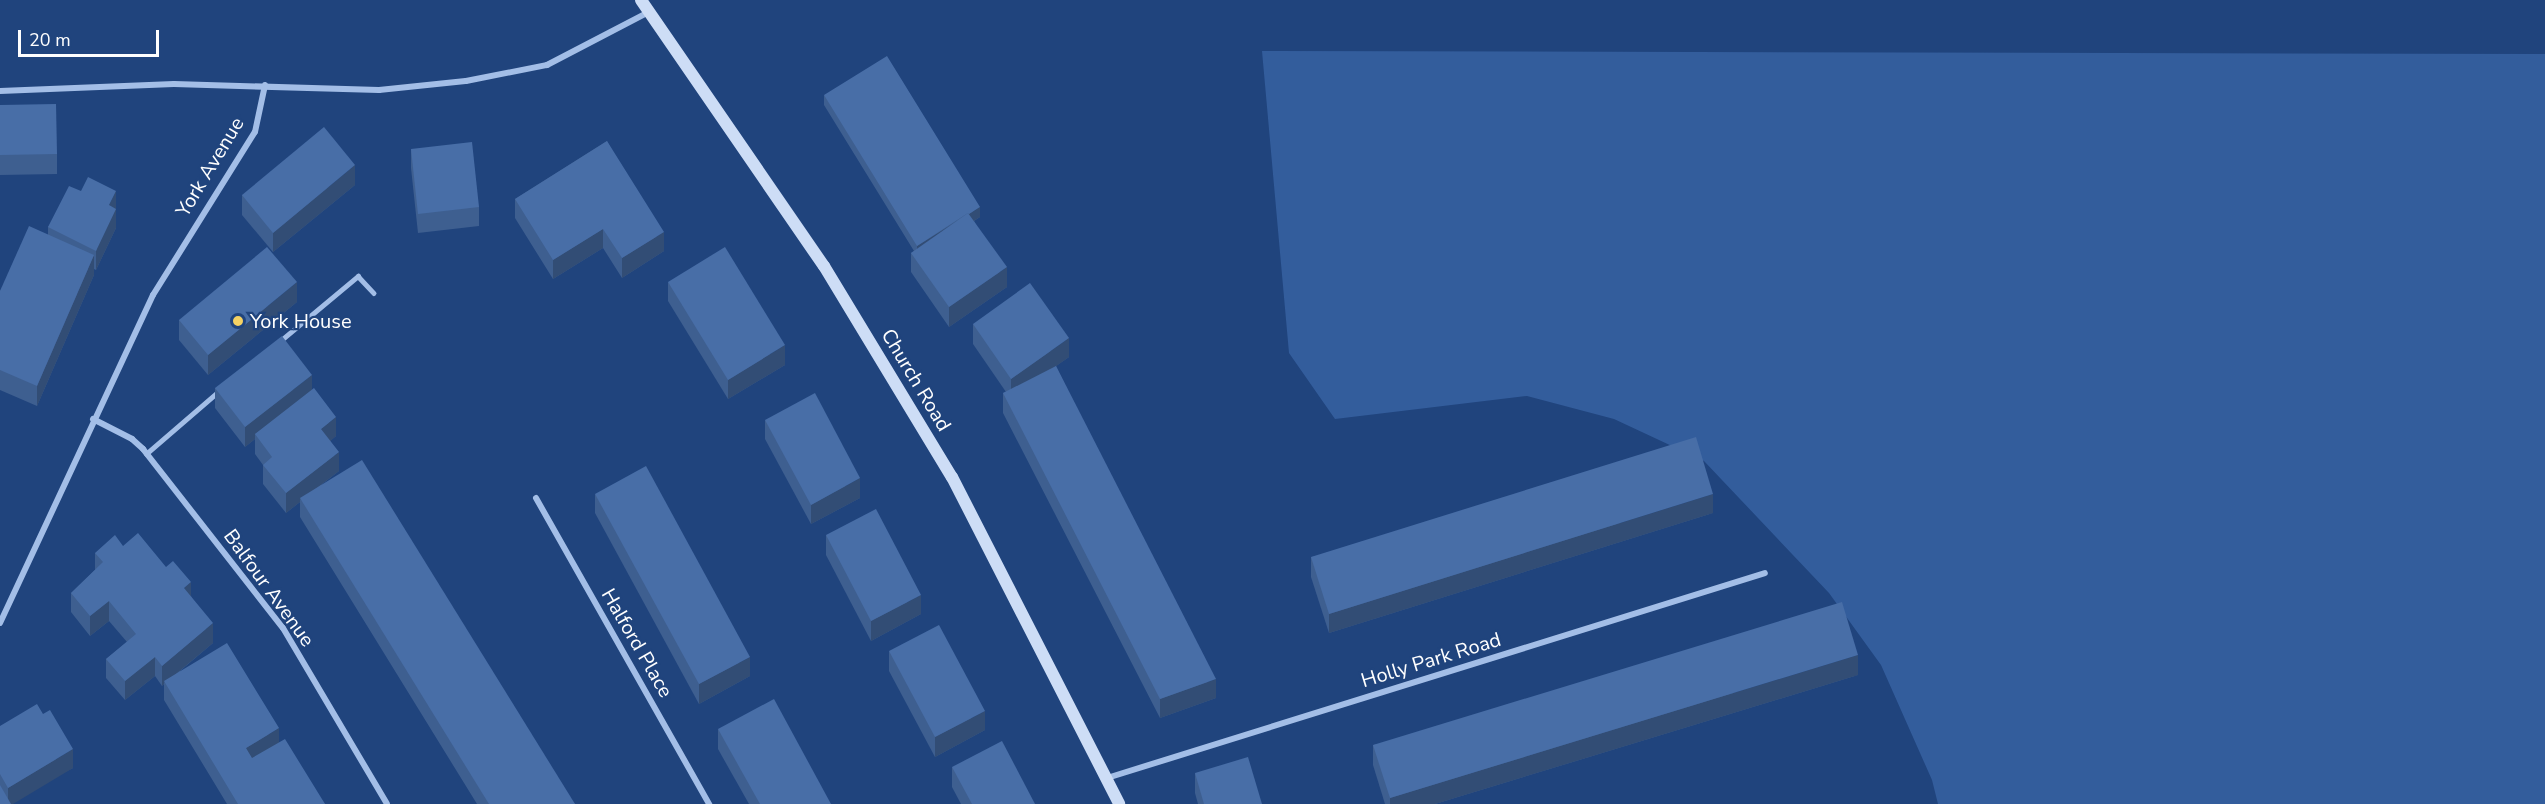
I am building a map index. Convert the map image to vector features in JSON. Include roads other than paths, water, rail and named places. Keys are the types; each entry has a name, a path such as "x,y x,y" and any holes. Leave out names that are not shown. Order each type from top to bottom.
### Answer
{"street":[{"name":"Church Road","path":"641,0 824,266 952,477 1119,804"},
{"path":"0,91 174,84 378,90 466,81 547,65 650,12"},
{"name":"York Avenue","path":"0,623 153,294 205,207 255,132 265,85"},
{"name":"Balfour Avenue","path":"93,419 132,439 145,452 283,628 387,804"},
{"name":"Halford Place","path":"536,498 709,804"},
{"name":"Holly Park Road","path":"1107,778 1764,573"}],"lane":[{"path":"277,344 358,276 374,293"},
{"path":"145,452 222,389"}],"place":[{"name":"York House","path":"238,321"}]}
